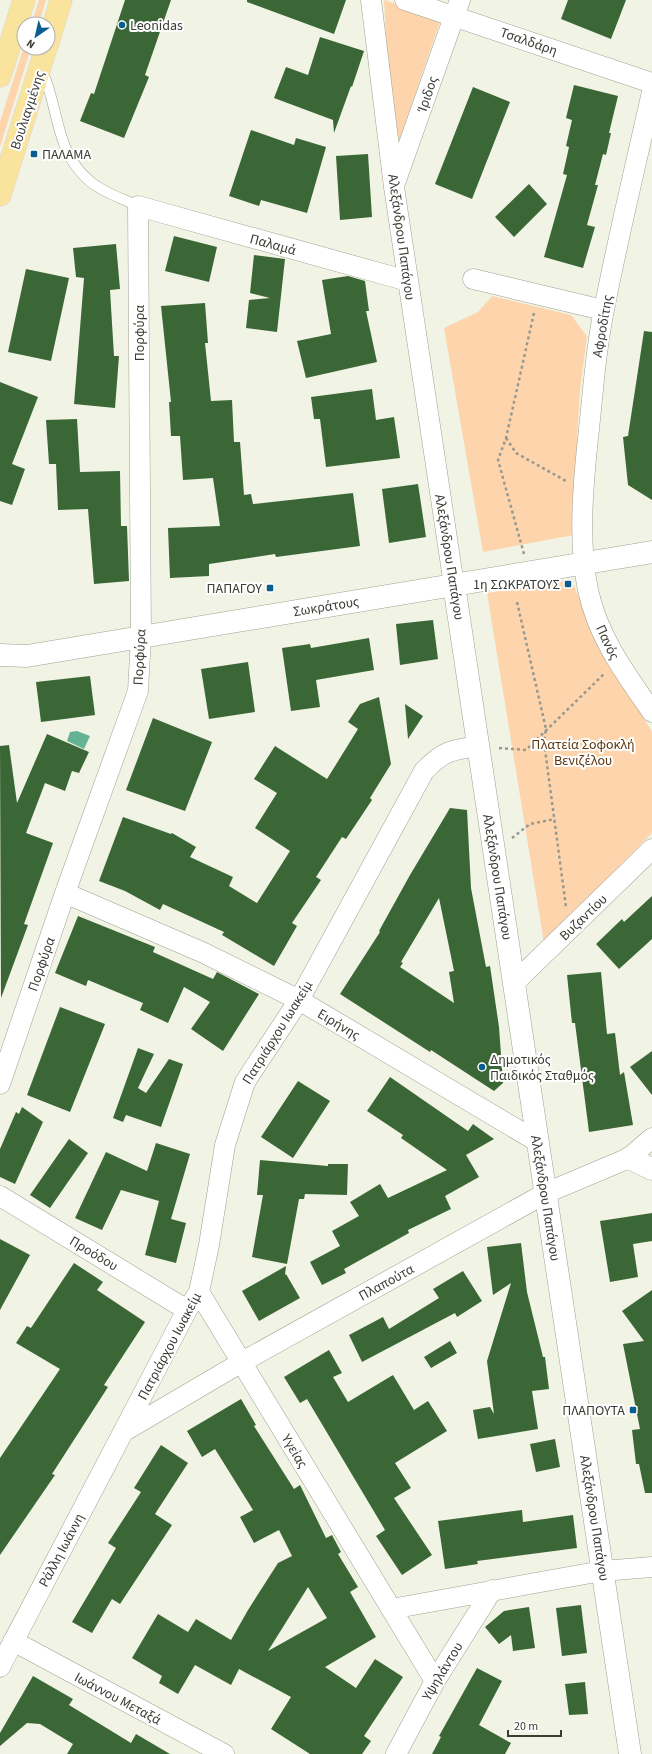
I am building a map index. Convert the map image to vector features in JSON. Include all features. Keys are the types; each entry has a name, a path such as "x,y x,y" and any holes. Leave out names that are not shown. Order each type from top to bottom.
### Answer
{"main road":[{"path":"0,76 24,0"},
{"path":"56,18 62,0"},
{"name":"Βουλιαγμένης","path":"0,195 43,58"}],"street":[{"name":"Αλεξάνδρου Παπάγου","path":"371,0 394,187 630,1754"},
{"name":"Τσαλδάρη","path":"405,0 457,8 652,83"},
{"name":"Ίριδος","path":"394,187 457,8"},
{"name":"Αφροδίτης","path":"584,563 584,491 591,396 603,310 652,92"},
{"name":"Παλαμά","path":"138,206 408,281"},
{"name":"Πορφύρα","path":"0,1084 65,893 138,691 141,637 138,206"},
{"path":"473,279 603,310"},
{"name":"Σωκράτους","path":"0,655 27,656 652,552"},
{"name":"Πανός","path":"584,563 588,591 596,616 616,662 652,712"},
{"name":"Πατριάρχου Ιωακείμ","path":"123,1432 187,1310 199,1292 209,1245 224,1145 244,1082 299,1000 424,771 436,758 452,749 478,746"},
{"name":"Βυζαντίου","path":"514,983 652,849"},
{"name":"Ειρήνης","path":"65,893 204,953 299,1000 538,1142"},
{"name":"Πλαπούτα","path":"123,1432 242,1362 546,1193 629,1158 652,1138"},
{"path":"629,1158 652,1169"},
{"name":"Προόδου","path":"0,1196 187,1310"},
{"name":"Υγείας","path":"199,1292 435,1681"},
{"name":"Ράλλη Ιωάννη","path":"0,1667 123,1432"},
{"path":"391,1609 602,1571 652,1567"},
{"name":"Υψηλάντου","path":"396,1754 435,1681 492,1590"},
{"name":"Ιωάννου Μεταξά","path":"13,1642 224,1754"}],"lane":[{"path":"43,58 61,139 76,169 93,184 138,206"}],"path":[{"path":"529,572 498,460 506,438 538,295"},
{"path":"506,438 516,453 584,491"},
{"path":"517,602 546,730 544,742 569,931"},
{"path":"478,746 526,750 616,662"},
{"path":"494,853 530,824 554,820"}],"green space":[{"path":"39,0 46,0 41,16 34,16"},
{"path":"384,0 441,19 400,138 392,138"},
{"path":"21,56 28,56 0,147 0,122"},
{"path":"492,296 571,315 587,336 580,390 577,439 579,534 483,552 444,328 478,312"},
{"name":"Πλατεία Σοφοκλή Βενιζέλου","path":"571,580 604,651 652,732 652,833 544,943 487,593"}],"shaded area":[{"path":"77,731 90,736 84,749 67,741 70,732"}],"building":[{"path":"125,0 171,0 145,75 149,77 124,138 80,121 91,93 94,94"},
{"path":"247,0 346,0 334,34 247,2"},
{"path":"568,0 626,0 611,39 561,19"},
{"path":"320,37 364,51 334,133 333,120 274,98 286,67 308,75"},
{"path":"574,85 618,96 609,133 611,133 606,155 603,154 595,185 598,185 587,225 595,227 583,268 544,257 567,175 563,174 569,147 566,146 572,120 566,118"},
{"path":"473,87 510,102 472,199 435,184"},
{"path":"251,130 294,145 296,138 326,147 307,213 261,200 259,206 229,196"},
{"path":"368,154 372,217 340,220 336,156"},
{"path":"529,184 547,204 514,237 495,217"},
{"path":"174,236 217,247 209,282 165,271"},
{"path":"116,244 120,289 110,290 114,356 119,356 115,408 74,404 84,278 76,277 73,248"},
{"path":"254,255 285,259 277,332 246,328 249,300 270,298 250,293"},
{"path":"26,269 69,278 51,361 8,352"},
{"path":"348,276 365,281 369,311 366,311 377,362 306,378 297,341 331,334 322,280"},
{"path":"205,303 208,343 205,343 211,401 232,400 234,442 240,442 244,495 251,494 253,504 353,493 360,546 276,557 275,554 209,564 209,576 170,578 168,528 220,526 213,478 183,480 180,436 171,436 169,402 171,402 161,306"},
{"path":"644,331 652,332 652,500 628,485 623,437 628,436"},
{"path":"0,382 38,397 12,464 25,469 12,505 0,501"},
{"path":"372,389 376,420 394,417 400,458 326,467 320,419 314,419 311,397"},
{"path":"77,419 80,472 120,471 121,526 127,526 129,581 94,584 88,509 58,510 56,464 49,464 46,420"},
{"path":"418,484 426,537 389,543 382,489"},
{"path":"433,620 438,659 400,665 396,624"},
{"path":"369,638 374,670 316,680 320,707 291,711 282,648 310,644 311,648"},
{"path":"248,662 255,712 209,719 201,669"},
{"path":"90,676 95,715 41,722 36,682"},
{"path":"379,697 391,764 370,798 372,800 346,839 342,837 316,877 321,880 292,923 297,926 274,966 222,935 224,932 163,904 160,910 125,891 99,881 123,817 171,834 172,833 196,847 190,857 233,877 229,886 257,903 290,851 255,828 277,793 254,779 275,746 327,779 358,729 348,722 360,704"},
{"path":"405,704 423,716 408,739"},
{"path":"153,718 212,742 185,811 126,790"},
{"path":"47,734 89,752 79,773 72,771 65,791 45,783 26,833 53,843 24,924 28,925 1,998 0,746 9,745 17,803"},
{"path":"450,808 467,810 471,888 486,967 490,966 499,1027 503,1083 494,1091 340,994 380,932 379,931","holes":["439,898 454,971 449,972 454,1003 400,967 403,963 401,962"]},
{"path":"652,896 652,939 619,969 596,944 622,919 624,922"},
{"path":"78,916 155,947 153,952 213,979 217,972 259,994 223,1051 191,1029 210,1002 184,987 168,1023 140,1010 143,1003 88,980 86,986 55,973"},
{"path":"601,972 607,1034 615,1033 620,1075 624,1072 633,1125 589,1132 575,1023 572,1023 567,975"},
{"path":"60,1007 105,1024 70,1112 27,1095"},
{"path":"138,1048 154,1054 138,1088 146,1093 169,1059 183,1064 161,1127 126,1115 123,1122 113,1118"},
{"path":"652,1051 652,1095 630,1067"},
{"path":"390,1077 468,1131 473,1124 494,1139 466,1155 479,1177 445,1196 451,1209 408,1230 409,1233 344,1269 346,1273 322,1285 310,1262 340,1246 332,1231 359,1216 350,1202 380,1184 388,1198 447,1170 401,1138 403,1135 367,1111"},
{"path":"298,1081 330,1101 293,1158 261,1137"},
{"path":"22,1107 43,1122 15,1184 0,1177 0,1149 16,1112 19,1114"},
{"path":"69,1139 88,1153 50,1208 30,1195"},
{"path":"156,1143 190,1154 171,1219 186,1223 176,1263 145,1255 159,1201 121,1190 102,1230 75,1218 106,1152 147,1171"},
{"path":"260,1160 328,1166 328,1164 348,1164 347,1195 305,1194 304,1199 299,1199 287,1264 252,1257 263,1195 257,1195"},
{"path":"652,1213 652,1241 633,1244 638,1277 610,1282 600,1221"},
{"path":"0,1239 30,1255 0,1310"},
{"path":"521,1243 527,1292 543,1357 545,1357 549,1389 532,1391 538,1429 478,1439 473,1410 490,1407 494,1414 487,1361 511,1283 493,1295 487,1247"},
{"path":"74,1263 103,1282 97,1290 145,1322 104,1385 108,1387 52,1474 55,1475 0,1555 0,1458 60,1369 16,1343 27,1326 31,1328"},
{"path":"286,1266 285,1275 286,1274 300,1298 259,1321 242,1291"},
{"path":"463,1271 482,1301 457,1317 455,1313 362,1362 349,1335 383,1317 389,1329 439,1298 433,1289"},
{"path":"652,1290 652,1493 645,1493 639,1464 636,1464 632,1430 640,1429 623,1344 644,1341 622,1311"},
{"path":"450,1341 457,1353 431,1368 424,1357"},
{"path":"329,1350 342,1373 333,1377 348,1402 393,1375 414,1410 428,1401 447,1431 395,1463 411,1488 394,1498 432,1555 402,1575 376,1536 385,1530 307,1399 300,1403 284,1377"},
{"path":"241,1399 256,1425 254,1426 294,1489 300,1485 326,1538 332,1535 341,1552 338,1554 358,1587 350,1592 376,1637 325,1667 356,1688 375,1659 403,1677 364,1736 371,1741 362,1754 310,1754 271,1729 291,1697 239,1669 231,1685 195,1665 178,1694 159,1683 162,1676 132,1658 158,1614 188,1632 196,1619 231,1640 278,1563 292,1556 279,1530 254,1543 240,1517 253,1510 215,1449 202,1457 187,1431","holes":["308,1587 327,1618 268,1651"]},
{"path":"555,1439 560,1467 536,1472 530,1444"},
{"path":"161,1445 188,1463 155,1514 172,1525 120,1604 112,1599 92,1633 72,1622 116,1548 108,1543 141,1492 134,1488"},
{"path":"522,1510 523,1522 573,1515 577,1548 477,1561 478,1564 445,1569 438,1521"},
{"path":"581,1605 587,1653 562,1656 556,1608"},
{"path":"529,1607 535,1648 513,1651 511,1635 499,1644 485,1627 504,1611"},
{"path":"477,1668 502,1681 479,1725 511,1743 505,1754 432,1754 441,1737 439,1736"},
{"path":"33,1676 73,1699 69,1705 131,1743 136,1734 170,1754 67,1754 73,1744 40,1724 27,1723 0,1746 0,1733"},
{"path":"585,1682 588,1714 569,1715 565,1684"}],"place":[{"name":"Leonidas","path":"122,25"},
{"name":"ΠΑΛΑΜΑ","path":"34,154"},
{"name":"1η ΣΩΚΡΑΤΟΥΣ","path":"568,584"},
{"name":"ΠΑΠΑΓΟΥ","path":"270,588"},
{"name":"Δημοτικός Παιδικός Σταθμός","path":"482,1067"},
{"name":"ΠΛΑΠΟΥΤΑ","path":"633,1410"}]}
